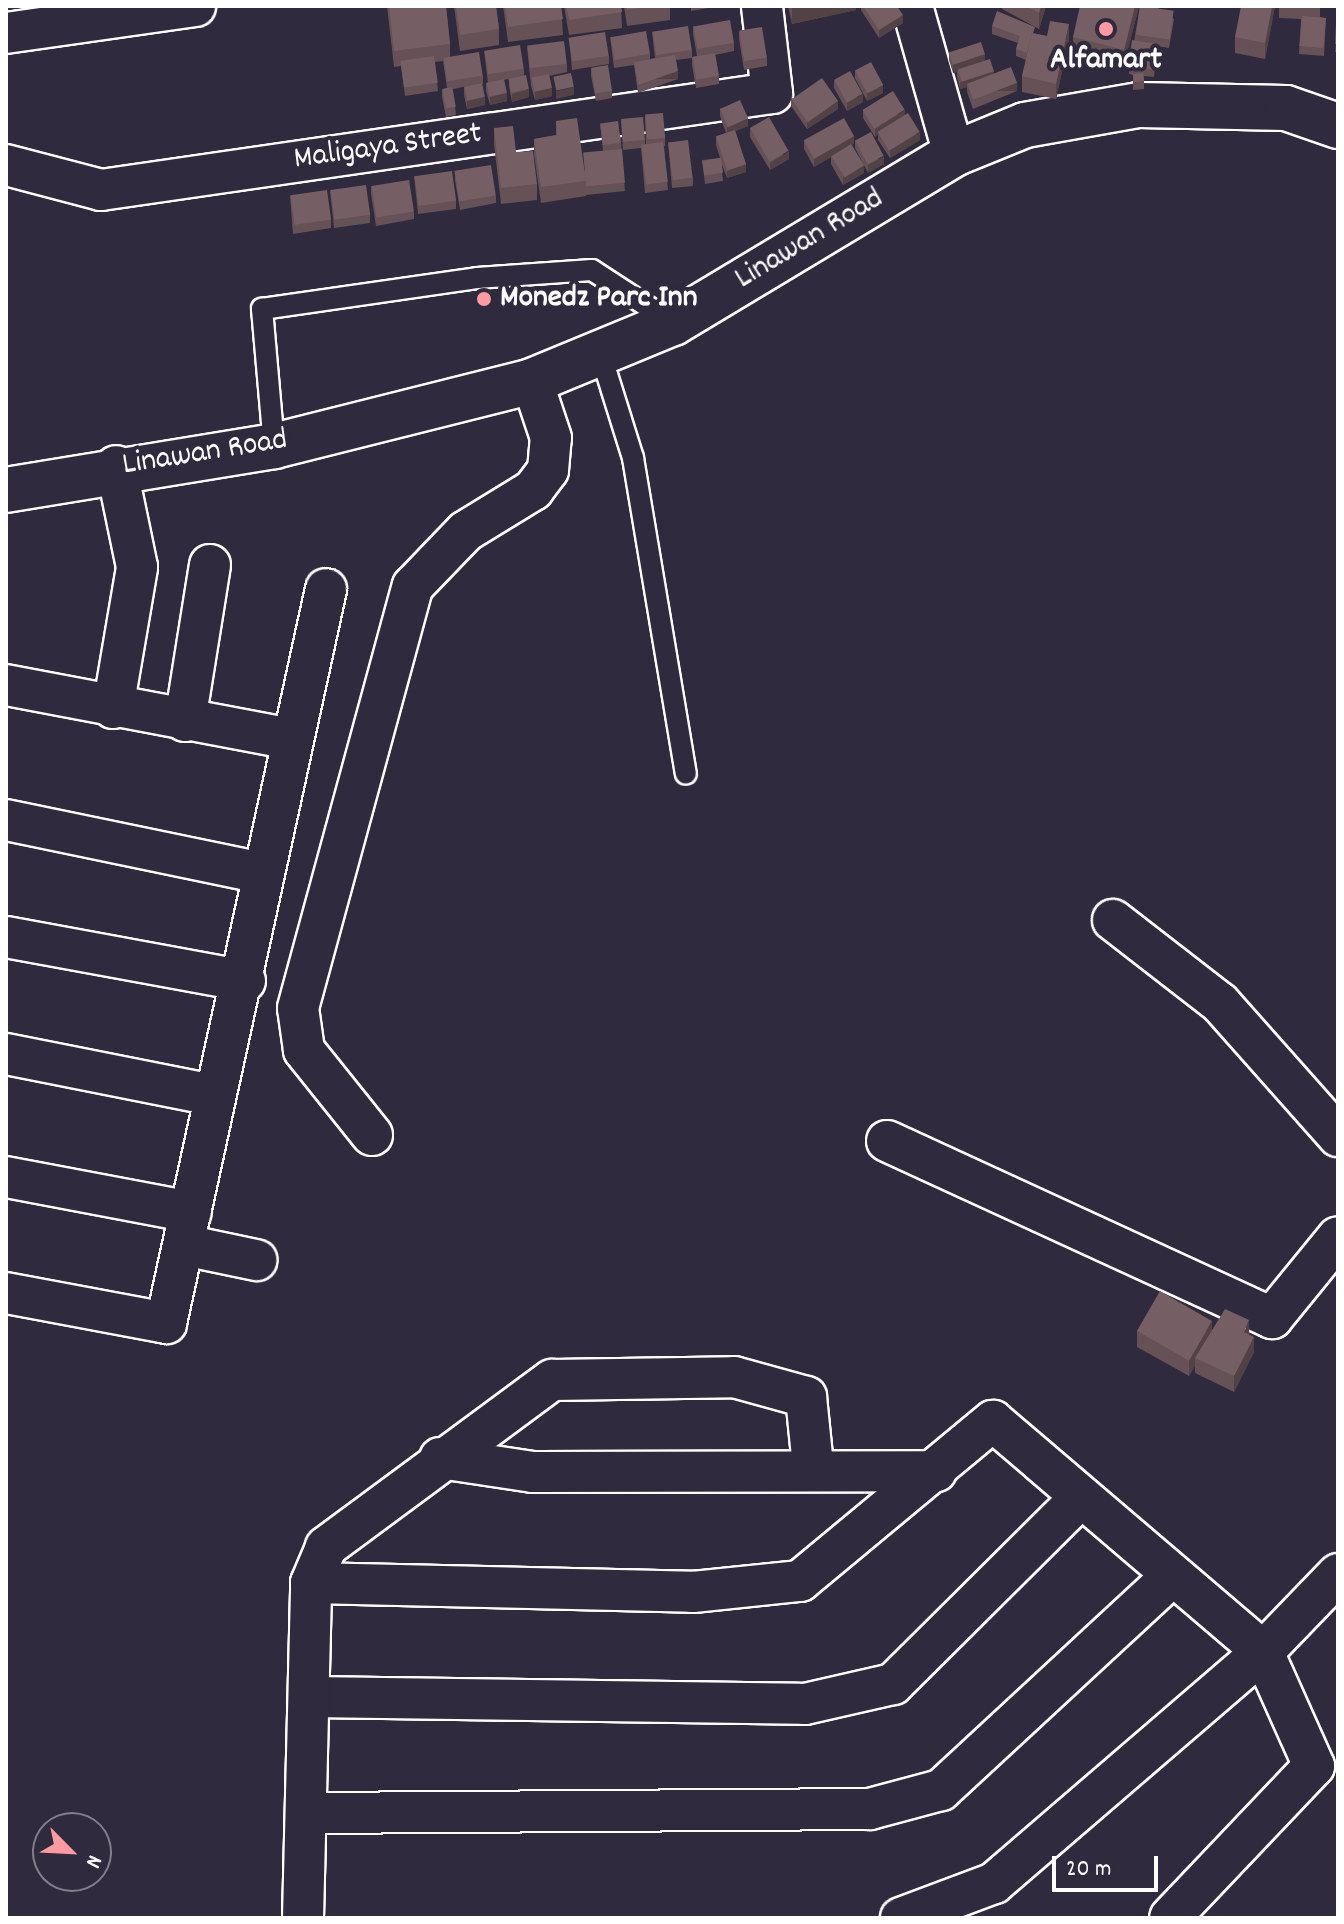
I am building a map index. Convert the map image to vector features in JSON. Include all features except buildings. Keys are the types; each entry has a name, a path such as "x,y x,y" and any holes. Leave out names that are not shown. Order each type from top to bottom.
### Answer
{"street":[{"path":"6,33 195,6"},
{"name":"Maligaya Street","path":"6,165 101,190 772,93 762,6"},
{"path":"912,6 954,154"},
{"name":"Linawan Road","path":"6,490 116,466 274,446 532,381 673,323 954,154 1025,125 1139,105 1286,108 1338,126"},
{"path":"372,1135 304,1050 298,1008 413,586 466,531 533,490 548,470 551,438 532,381"},
{"path":"113,708 137,567 116,466"},
{"path":"185,721 210,565"},
{"path":"6,1293 166,1323 214,1095 245,981 263,873 326,589"},
{"path":"6,685 113,708 291,739"},
{"path":"6,820 263,873"},
{"path":"1113,920 1220,1003 1338,1136"},
{"path":"6,937 245,981"},
{"path":"6,1054 214,1095"},
{"path":"887,1141 1272,1318 1338,1237"},
{"path":"6,1177 187,1229 256,1260"},
{"path":"303,1918 311,1813 311,1583 326,1547 440,1458 552,1380 734,1377 806,1397 813,1466"},
{"path":"311,1583 693,1592 800,1581 861,1524 936,1471 993,1421 1171,1577 1263,1652 1314,1766 1170,1918"},
{"path":"440,1458 533,1472 813,1466 936,1471"},
{"path":"310,1697 805,1704 893,1684 1081,1497"},
{"path":"901,1918 994,1883 1263,1652 1338,1574"},
{"path":"311,1813 870,1809 941,1790 1171,1577"}],"lane":[{"path":"274,446 262,309 477,278 592,270 673,323"},
{"path":"600,352 633,458 686,774"}],"place":[{"name":"Alfamart","path":"1106,29"},
{"name":"Monedz Parc Inn","path":"484,299"}]}
